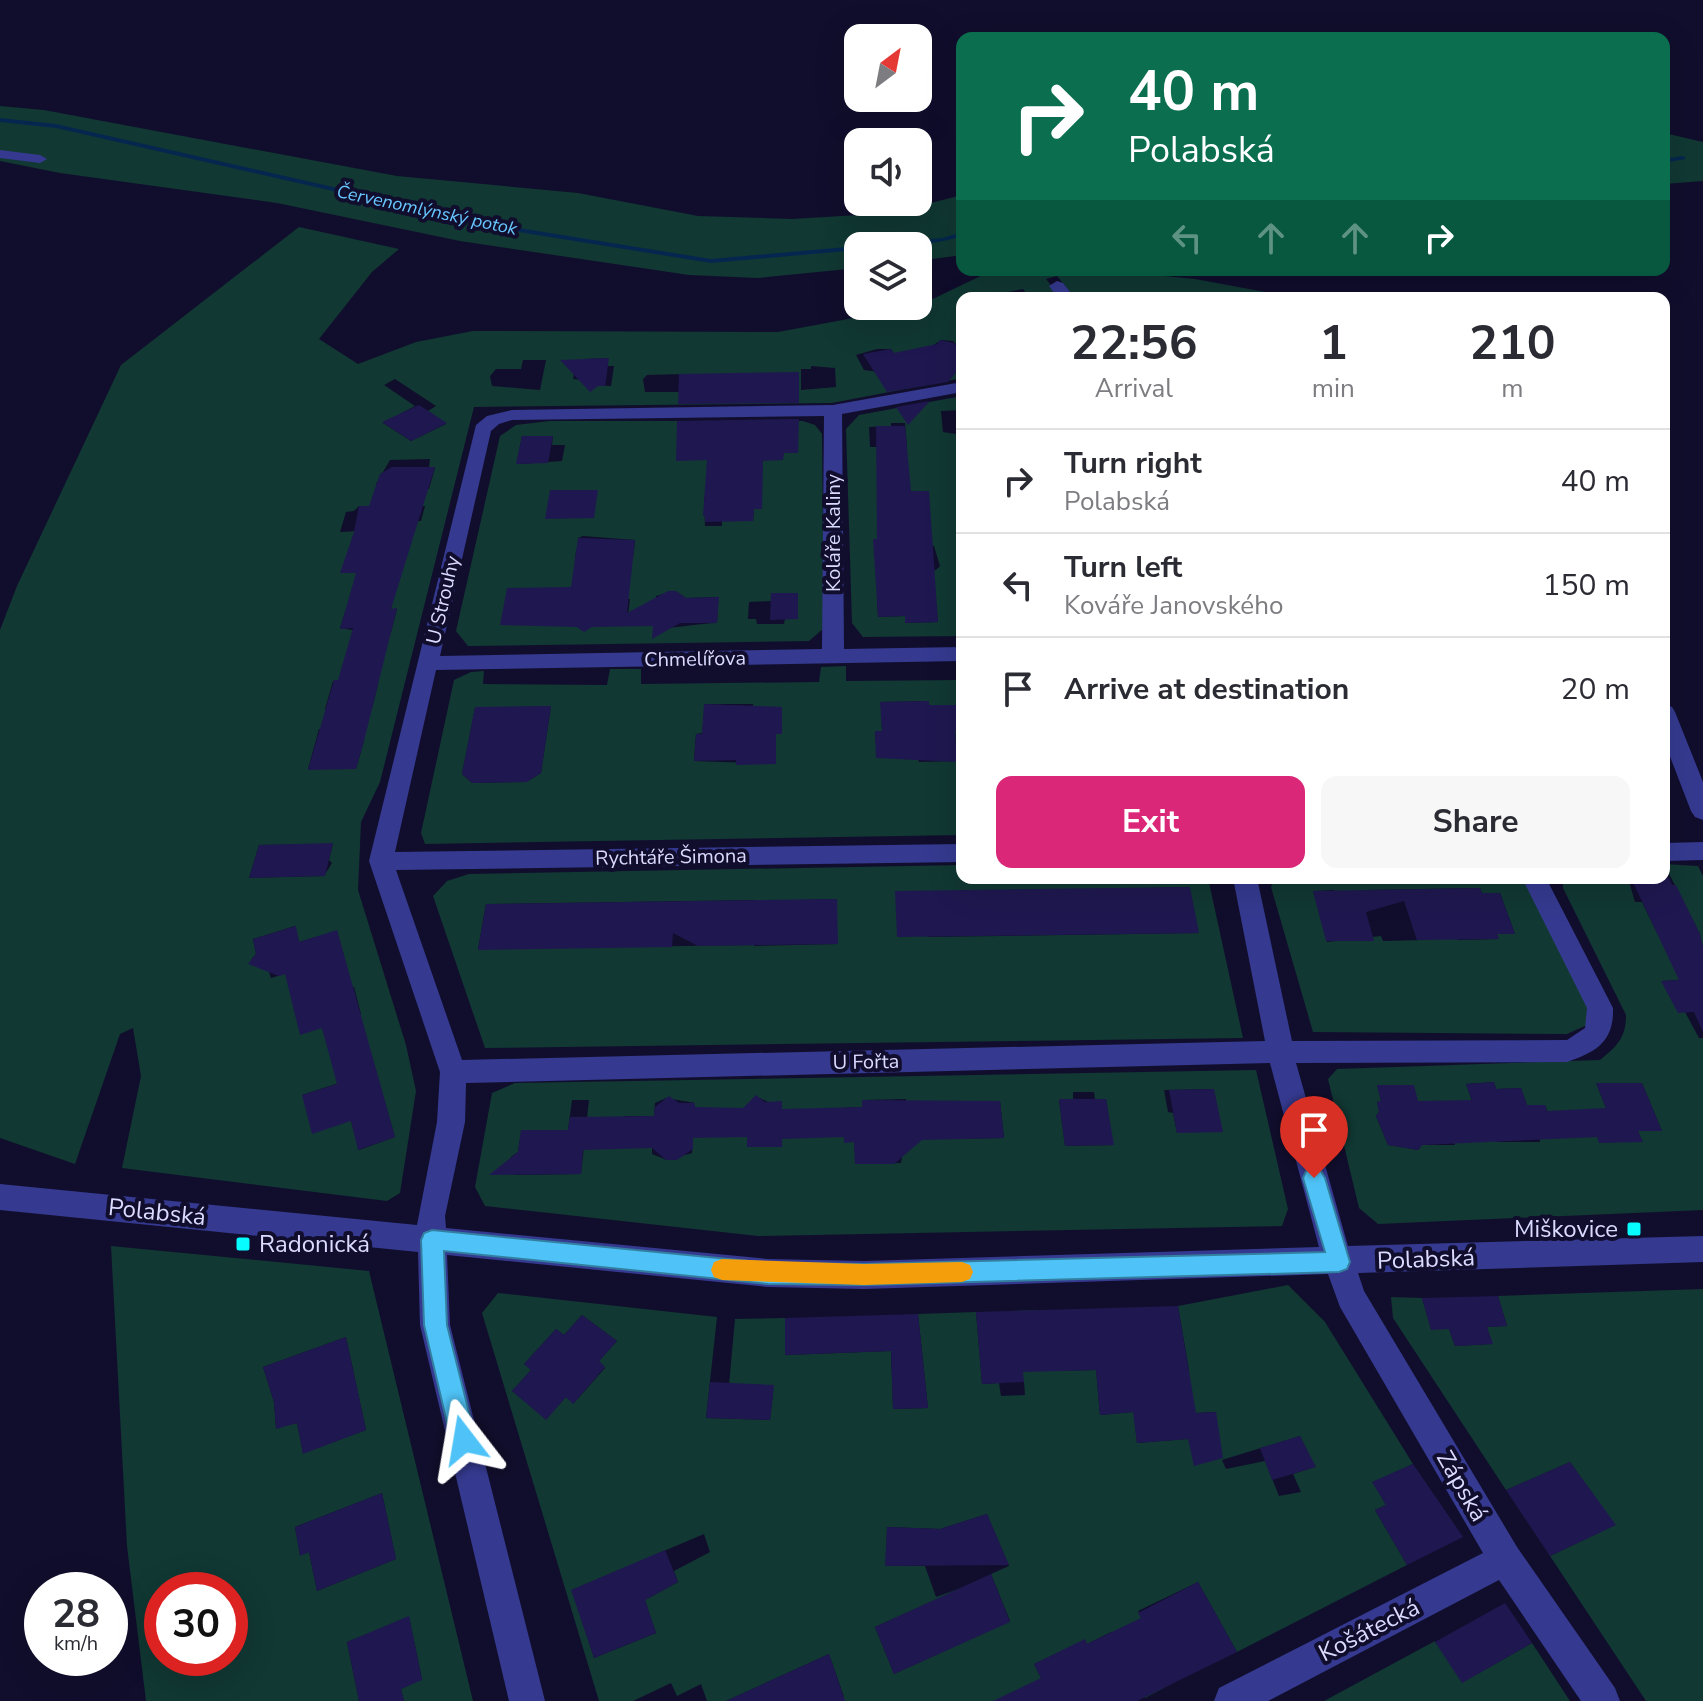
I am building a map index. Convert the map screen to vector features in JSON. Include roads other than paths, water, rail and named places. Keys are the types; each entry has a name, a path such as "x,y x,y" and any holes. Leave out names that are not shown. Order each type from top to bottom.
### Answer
{"street":[{"path":"0,154 40,159"},
{"name":"U Strouhy","path":"381,861 482,429 493,420 512,415 833,410 956,388"},
{"name":"Koláře Kaliny","path":"833,410 833,656"},
{"name":"Chmelířova","path":"428,663 956,654"},
{"path":"1670,727 1703,811"},
{"path":"1670,852 1703,851"},
{"name":"Rychtáře Šimona","path":"381,861 956,853"},
{"path":"381,861 453,1072 451,1122 431,1216 435,1325 527,1701"},
{"name":"Zápská","path":"1246,884 1280,1052 1351,1297 1505,1559 1602,1701"},
{"path":"1280,1052 1567,1051 1589,1044 1601,1027 1600,1008 1537,884"},
{"name":"U Fořta","path":"453,1072 1280,1052"},
{"name":"Polabská","path":"0,1197 768,1273 864,1275 1703,1249"},
{"name":"Košátecká","path":"1232,1701 1505,1559"}],"waterway":[{"name":"Červenomlýnský potok","path":"0,120 56,126 500,227 711,261 844,249"},
{"name":"Červenomlýnský potok","path":"1670,160 1683,158"},
{"name":"Červenomlýnský potok","path":"932,241 956,236"}],"place":[{"name":"Miškovice","path":"1634,1229"},
{"name":"Radonická","path":"243,1244"}]}
